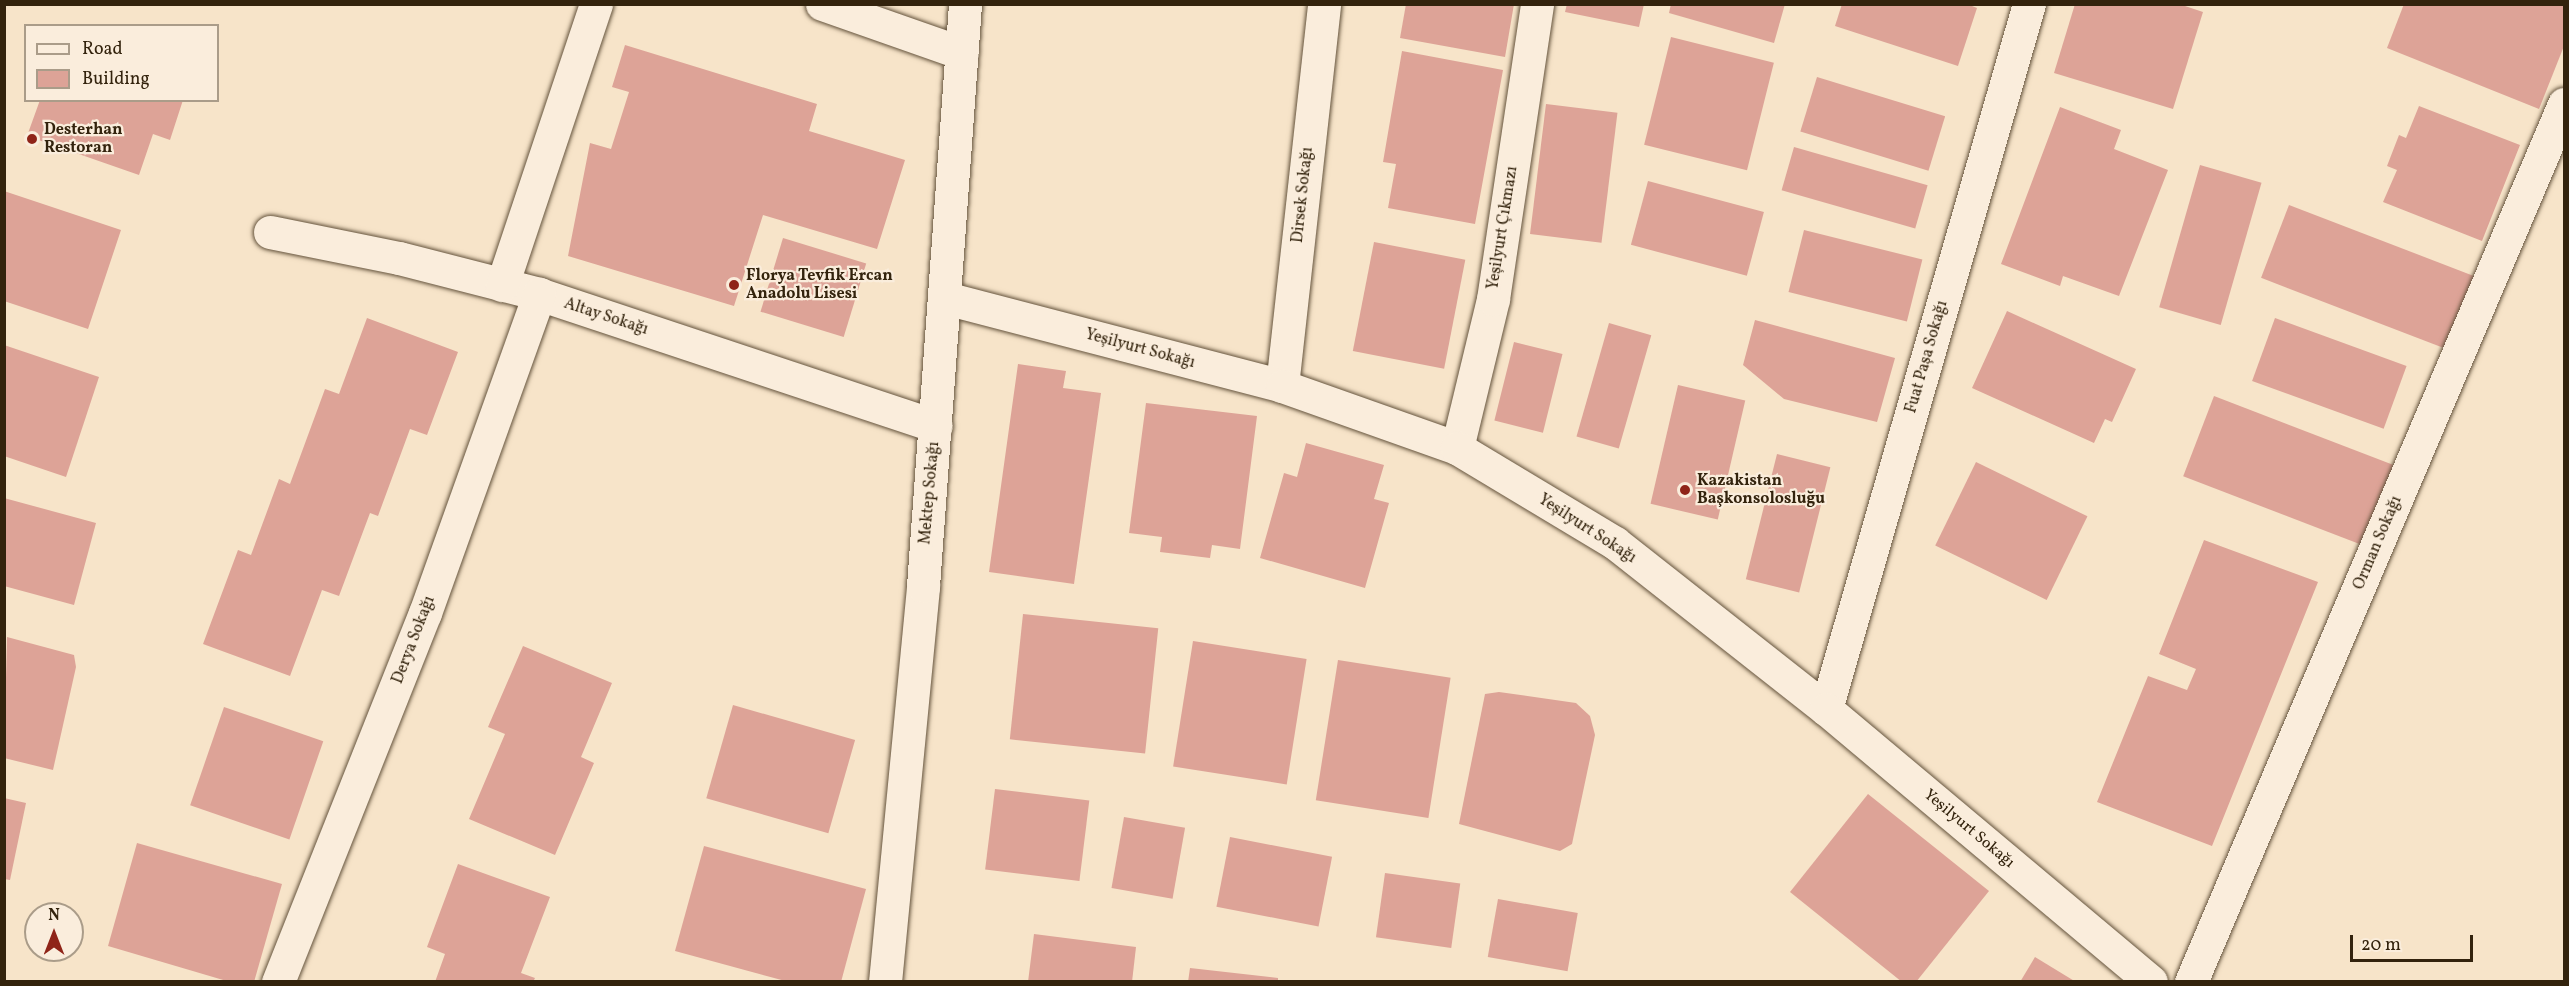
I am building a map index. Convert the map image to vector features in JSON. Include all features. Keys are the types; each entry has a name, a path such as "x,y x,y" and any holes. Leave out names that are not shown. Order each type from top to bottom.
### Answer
{"street":[{"path":"502,285 596,4"},
{"path":"822,4 962,53"},
{"name":"Mektep Sokağı","path":"885,981 936,426 965,4"},
{"name":"Dirsek Sokağı","path":"1282,386 1324,4"},
{"name":"Yeşilyurt Çıkmazı","path":"1457,448 1492,299 1537,4"},
{"name":"Fuat Paşa Sokağı","path":"1826,710 2029,4"},
{"name":"Orman Sokağı","path":"2191,981 2565,104"},
{"name":"Altay Sokağı","path":"270,232 399,258 539,294 936,426"},
{"name":"Derya Sokağı","path":"278,981 425,613 539,294"},
{"name":"Yeşilyurt Sokağı","path":"945,298 1282,386 1457,448 1615,543 1826,710 2151,981"}],"building":[{"path":"1406,4 1514,4 1505,57 1400,38"},
{"path":"1567,4 1644,4 1639,27 1565,12"},
{"path":"1671,4 1785,4 1774,43 1669,13"},
{"path":"1842,4 1967,4 1977,8 1958,66 1835,26"},
{"path":"2075,4 2179,4 2203,12 2173,109 2054,73"},
{"path":"2404,4 2564,4 2564,46 2539,109 2387,48"},
{"path":"1671,37 1774,63 1747,170 1644,145"},
{"path":"625,45 817,104 809,131 905,160 877,249 763,215 734,306 568,256 590,143 611,149 629,92 612,87"},
{"path":"1402,51 1503,70 1475,224 1388,208 1396,164 1383,162"},
{"path":"1817,77 1945,116 1928,171 1800,132"},
{"path":"39,102 182,102 170,140 153,134 139,175 27,136"},
{"path":"1546,104 1617,113 1601,243 1530,234"},
{"path":"2419,106 2520,145 2482,241 2383,202 2397,170 2387,166 2399,135 2406,138"},
{"path":"2060,107 2121,130 2114,149 2168,170 2119,296 2063,276 2060,286 2001,264"},
{"path":"1794,147 1928,185 1915,229 1782,190"},
{"path":"2200,165 2262,183 2221,325 2159,307"},
{"path":"1648,181 1764,212 1747,276 1631,245"},
{"path":"4,191 121,230 88,329 4,301"},
{"path":"2289,205 2484,280 2456,353 2261,278"},
{"path":"1804,230 1922,260 1907,322 1789,292"},
{"path":"783,238 866,263 844,337 760,312"},
{"path":"1374,242 1465,260 1444,369 1353,351"},
{"path":"2007,311 2136,369 2112,422 2105,419 2094,443 1972,388"},
{"path":"367,318 458,352 427,435 410,429 378,516 370,513 339,596 322,590 290,676 203,644 238,550 251,555 279,479 290,484 325,389 339,394"},
{"path":"2275,318 2407,366 2384,429 2252,381"},
{"path":"1755,320 1895,358 1877,422 1784,399 1743,365"},
{"path":"1609,323 1651,335 1619,449 1576,436"},
{"path":"1514,342 1563,354 1543,433 1494,421"},
{"path":"4,345 99,377 66,477 4,456"},
{"path":"1018,364 1066,371 1063,388 1101,393 1074,584 989,572"},
{"path":"1678,385 1745,401 1718,519 1651,504"},
{"path":"2214,396 2401,468 2370,548 2183,476"},
{"path":"1146,403 1257,416 1240,549 1212,545 1210,558 1160,552 1162,537 1129,533"},
{"path":"1306,443 1384,465 1374,499 1389,503 1365,588 1260,558 1284,473 1297,477"},
{"path":"1777,454 1830,467 1799,592 1746,579"},
{"path":"1976,462 2087,516 2047,600 1935,546"},
{"path":"4,498 96,523 74,605 4,586"},
{"path":"2204,540 2318,582 2212,846 2097,802 2148,676 2187,690 2196,669 2159,654"},
{"path":"1023,614 1158,628 1145,754 1010,739"},
{"path":"7,637 74,655 76,667 53,770 4,758"},
{"path":"1193,641 1307,659 1287,784 1173,766"},
{"path":"523,646 612,683 581,757 594,763 555,855 469,819 505,734 488,727"},
{"path":"1338,660 1451,678 1428,818 1316,800"},
{"path":"1499,692 1576,703 1590,716 1595,735 1572,844 1560,851 1459,824 1485,694"},
{"path":"733,705 855,740 828,833 706,798"},
{"path":"224,707 323,741 289,840 190,805"},
{"path":"995,789 1089,801 1079,881 985,869"},
{"path":"1868,794 1989,891 1916,982 1902,982 1790,892"},
{"path":"4,798 26,803 10,880 4,879"},
{"path":"1124,817 1185,828 1173,899 1111,888"},
{"path":"1230,837 1332,857 1319,927 1216,907"},
{"path":"137,843 282,884 254,982 230,982 108,946"},
{"path":"704,846 866,889 841,982 789,982 675,951"},
{"path":"458,864 550,897 521,973 535,978 533,982 435,982 445,954 427,947"},
{"path":"1385,873 1460,884 1451,948 1376,937"},
{"path":"1498,899 1578,913 1568,971 1488,957"},
{"path":"1034,934 1136,947 1132,982 1028,982"},
{"path":"2035,957 2076,982 2020,982"},
{"path":"1190,968 1278,978 1278,982 1188,982"}],"place":[{"name":"Desterhan Restoran","path":"32,139"},
{"name":"Florya Tevfik Ercan Anadolu Lisesi","path":"734,285"},
{"name":"Kazakistan Başkonsolosluğu","path":"1685,490"}]}
